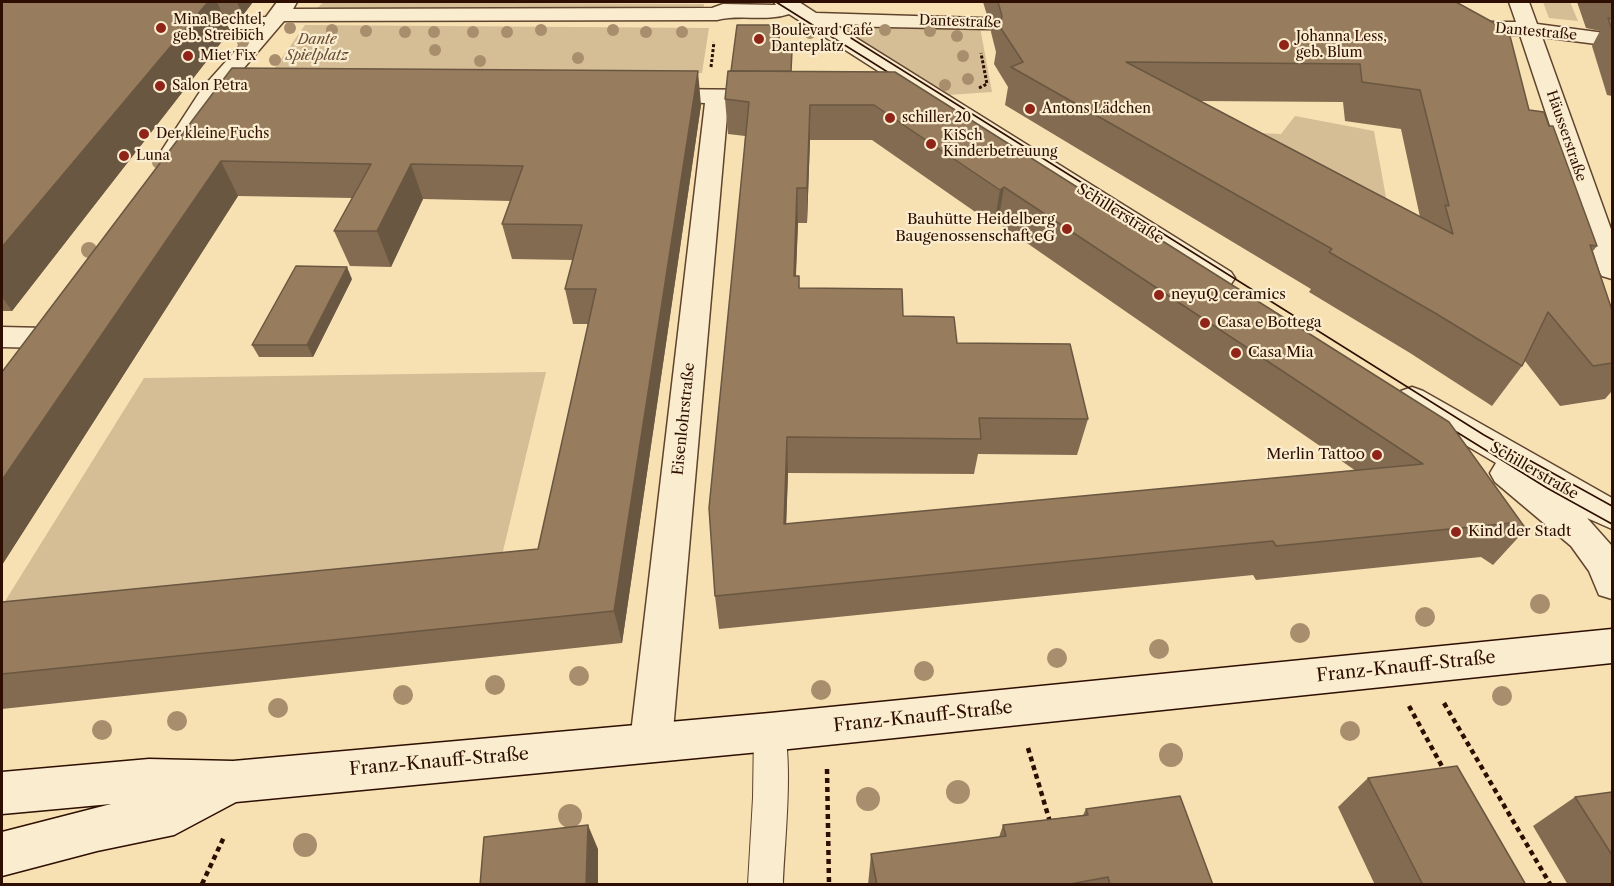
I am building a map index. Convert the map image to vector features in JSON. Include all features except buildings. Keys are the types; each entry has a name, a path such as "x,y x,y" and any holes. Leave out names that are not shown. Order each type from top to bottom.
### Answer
{"street":[{"name":"Häusserstraße","path":"1519,2 1612,270"},
{"path":"154,23 279,13 717,14 723,10 778,11 788,4"},
{"name":"Schillerstraße","path":"788,4 1239,290"},
{"path":"161,169 223,92 279,13"},
{"name":"Dantestraße","path":"812,19 963,15 1058,25"},
{"name":"Dantestraße","path":"1433,28 1528,29 1612,40"},
{"path":"902,99 969,94"},
{"path":"637,96 786,97"},
{"name":"Eisenlohrstraße","path":"651,742 712,96"},
{"path":"2,337 52,329 26,362"},
{"name":"Schillerstraße","path":"1389,385 1455,426 1605,537 1607,569 1612,584"},
{"name":"Franz-Knauff-Straße","path":"2,793 149,780 233,782 770,732 1423,666 1610,640"},
{"name":"Franz-Knauff-Straße","path":"2,854 97,829 174,813 233,782"}],"lane":[{"path":"765,885 770,798 770,732"}],"path":[{"path":"712,96 717,14"},
{"path":"963,15 987,84 969,94"},
{"path":"1423,666 1550,885"},
{"path":"1407,704 1446,773"},
{"path":"1016,707 1052,829"},
{"path":"826,726 829,885"},
{"path":"202,885 224,837"}],"green space":[{"path":"323,2 704,4 703,11 316,10"},
{"path":"1543,2 1570,2 1578,21 1549,18"},
{"path":"830,21 980,27 992,92 948,95"},
{"name":"Dante Spielplatz","path":"305,25 709,28 702,73 272,72"},
{"path":"1295,116 1374,131 1393,236 1233,132 1281,134"},
{"path":"546,372 497,576 2,606 144,378"}],"tram line":[{"path":"776,2 902,81"},
{"path":"851,38 1484,435 1612,506"},
{"path":"1442,423 1547,488 1612,524"}],"place":[{"name":"Mina Bechtel, geb. Streibich","path":"161,28"},
{"name":"Boulevard Café Danteplatz","path":"759,39"},
{"name":"Johanna Less, geb. Blum","path":"1284,45"},
{"name":"Miet Fix","path":"188,56"},
{"name":"Salon Petra","path":"160,86"},
{"name":"Antons Lädchen","path":"1030,109"},
{"name":"schiller 20","path":"890,118"},
{"name":"Der kleine Fuchs","path":"144,134"},
{"name":"KiSch Kinderbetreuung","path":"931,144"},
{"name":"Luna","path":"124,156"},
{"name":"Bauhütte Heidelberg Baugenossenschaft eG","path":"1067,229"},
{"name":"neyuQ ceramics","path":"1159,295"},
{"name":"Casa e Bottega","path":"1205,323"},
{"name":"Casa Mia","path":"1236,353"},
{"name":"Merlin Tattoo","path":"1377,455"},
{"name":"Kind der Stadt","path":"1456,532"}]}
